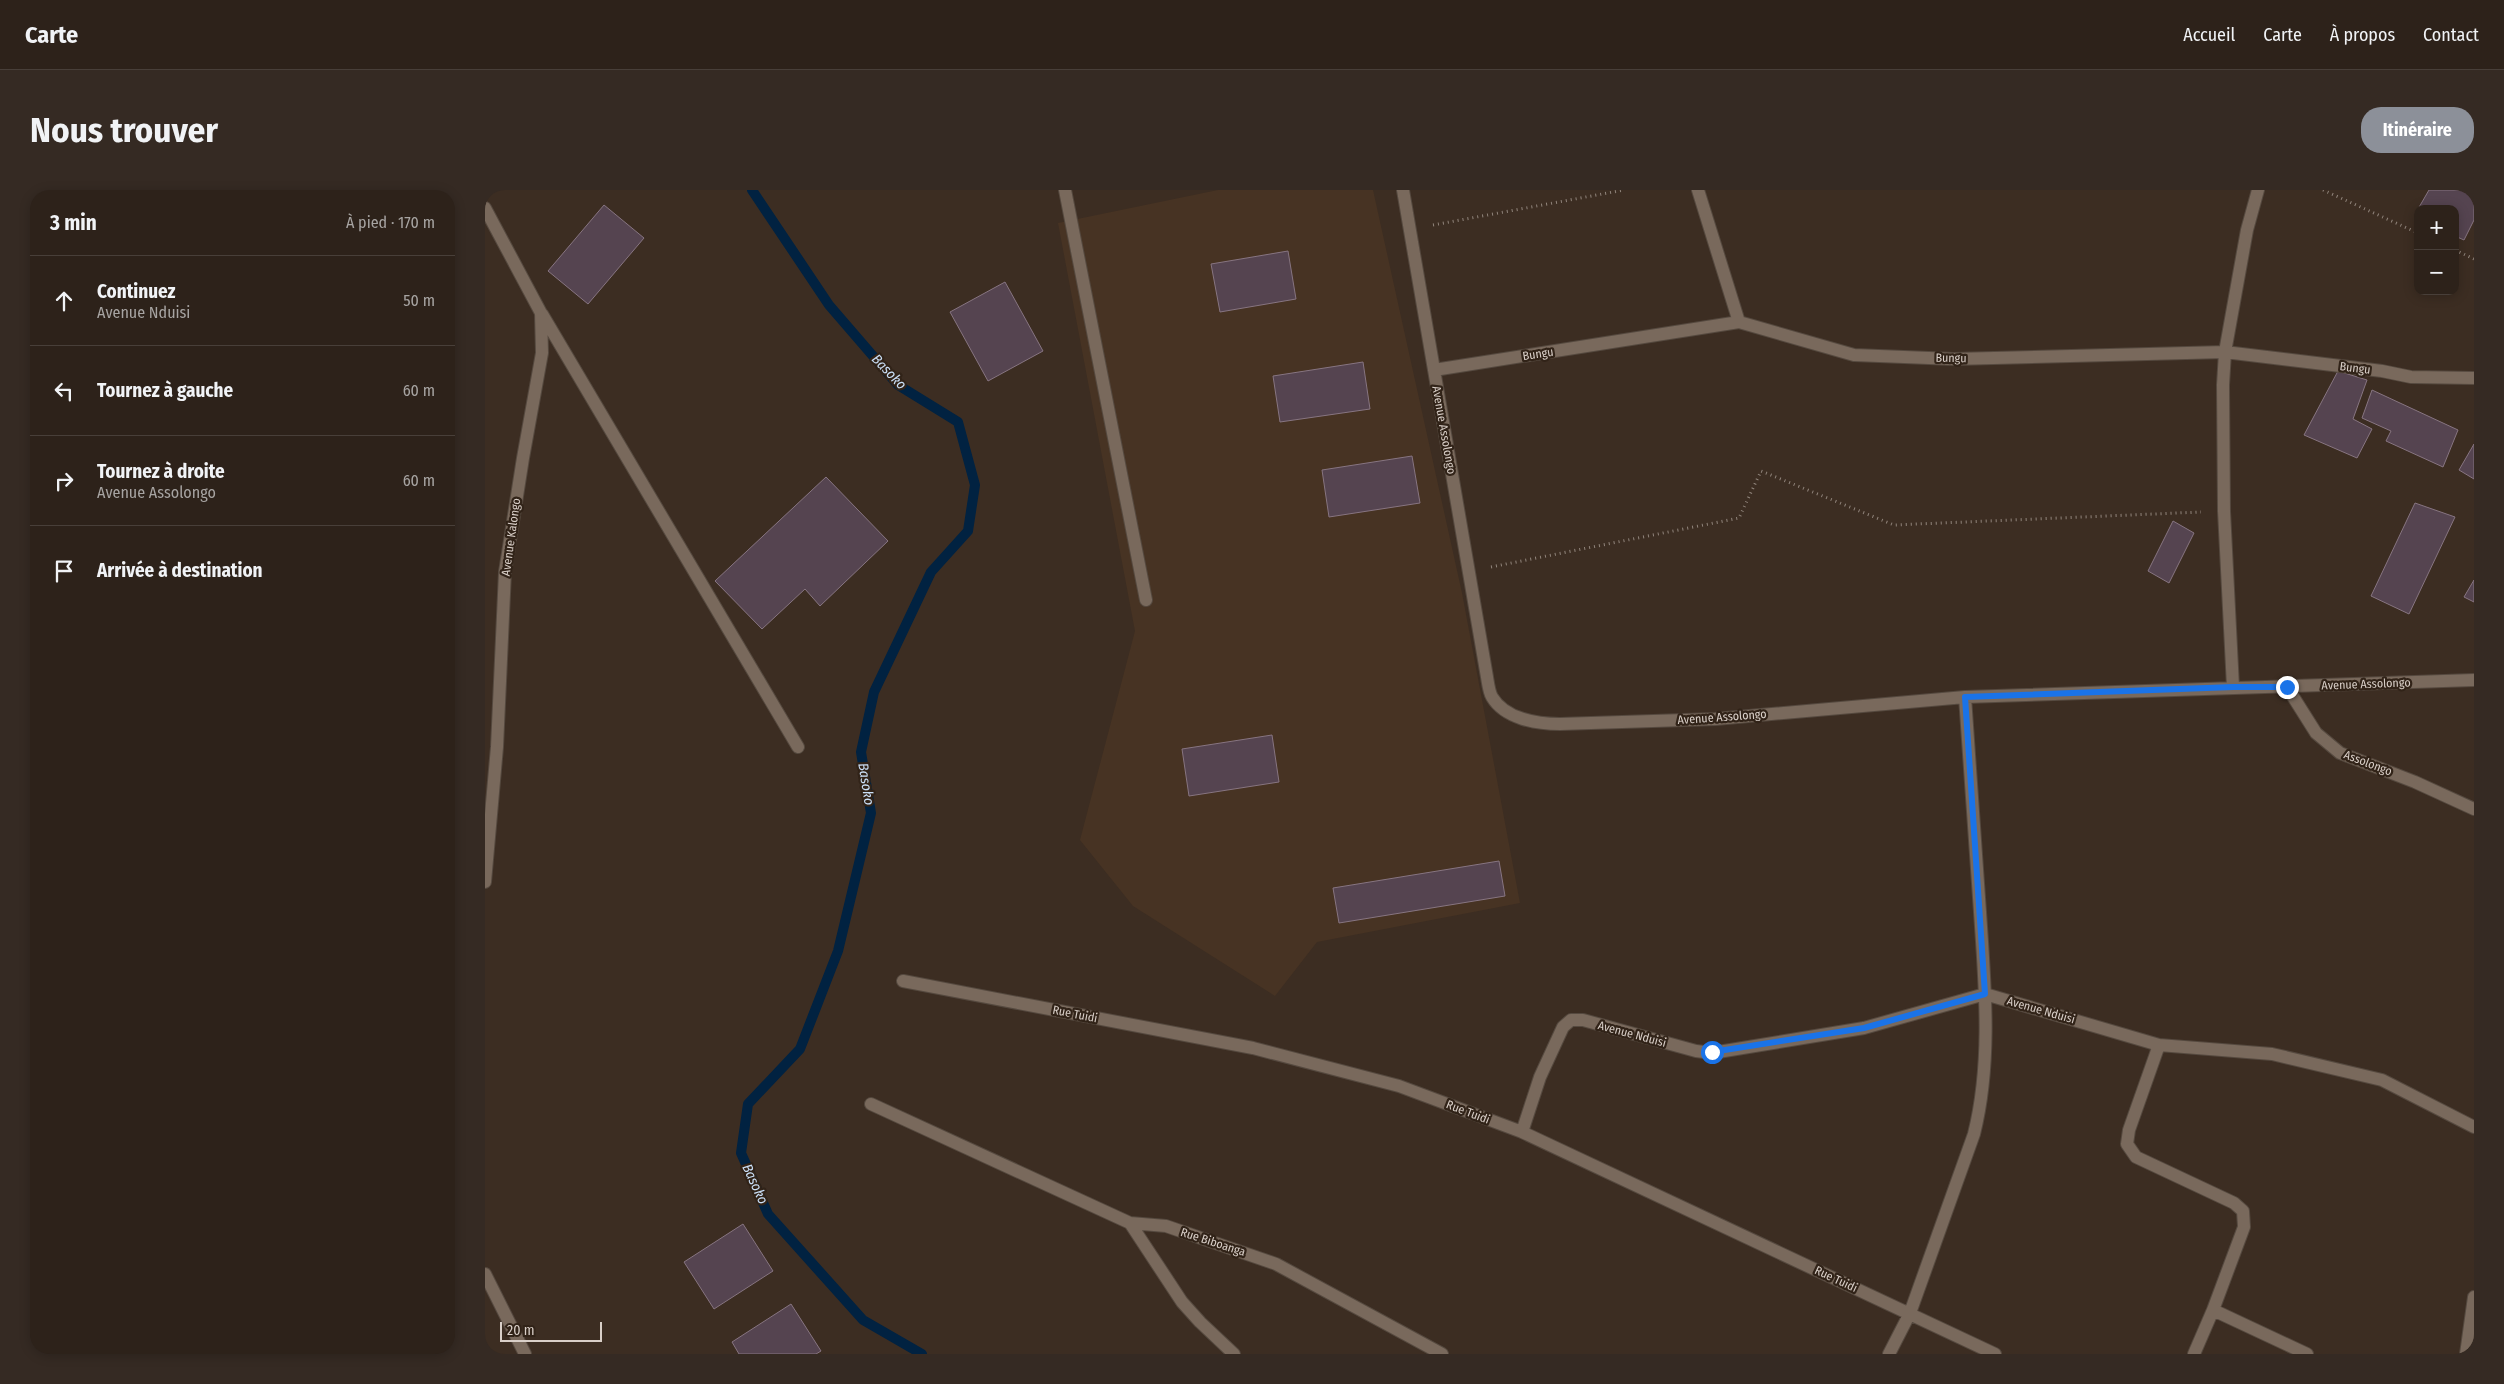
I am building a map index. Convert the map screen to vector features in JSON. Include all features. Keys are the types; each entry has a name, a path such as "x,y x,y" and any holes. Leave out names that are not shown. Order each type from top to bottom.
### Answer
{"street":[{"path":"1065,190 1146,600"},
{"name":"Avenue Assolongo","path":"1403,190 1467,571 1492,697 1514,715 1538,724 1715,719 1965,697 2474,680"},
{"path":"1698,190 1739,322"},
{"path":"2233,687 2224,511 2222,411 2225,352 2247,230 2258,190"},
{"name":"Avenue Kalongo","path":"485,208 541,313 542,352 505,572 497,747 485,882"},
{"path":"541,313 798,747"},
{"name":"Bungu","path":"1434,370 1739,322 1854,355 1954,359 2225,352 2381,371 2411,377 2474,378"},
{"name":"Assolongo","path":"2287,687 2316,733 2340,753 2415,782 2474,809"},
{"path":"1889,1354 1910,1313 1974,1134 1981,1106 1984,1079 1985,994 1965,697"},
{"name":"Rue Tuidi","path":"903,981 1253,1048 1399,1086 1521,1132 1995,1354"},
{"name":"Avenue Nduisi","path":"1521,1132 1540,1077 1563,1027 1571,1020 1583,1020 1697,1051 1712,1052 1864,1028 1985,994 2159,1045 2272,1054 2383,1080 2474,1127"},
{"path":"2159,1045 2129,1130 2127,1144 2135,1157 2235,1203 2243,1211 2244,1227 2213,1310 2194,1354"},
{"path":"871,1104 1129,1222 1182,1302 1200,1322 1235,1354"},
{"name":"Rue Biboanga","path":"1129,1222 1166,1226 1261,1258 1442,1354"},
{"path":"485,1274 525,1354"},
{"path":"2466,1354 2474,1296"},
{"path":"2213,1310 2307,1354"}],"path":[{"path":"1409,230 1624,190"},
{"path":"2323,190 2414,231"},
{"path":"2459,252 2474,259"},
{"path":"1467,571 1739,518 1761,471 1894,525 2224,511"}],"shaded area":[{"path":"1218,190 1373,190 1462,593 1520,903 1317,942 1275,996 1133,906 1080,840 1135,631 1058,223"}],"building":[{"path":"2429,190 2474,190 2474,220 2464,240 2459,238 2459,205 2420,205"},
{"path":"604,205 644,238 588,304 548,271"},
{"path":"1288,251 1296,299 1220,312 1211,264"},
{"path":"1005,282 1043,351 988,381 950,312"},
{"path":"1363,362 1370,409 1280,422 1273,376"},
{"path":"2338,371 2367,380 2353,419 2372,429 2357,458 2304,435"},
{"path":"2372,390 2458,430 2443,467 2386,441 2391,431 2362,418"},
{"path":"2474,444 2474,479 2459,470"},
{"path":"1412,456 1420,503 1329,517 1322,470"},
{"path":"826,477 888,541 820,606 805,589 762,629 715,581"},
{"path":"2415,503 2455,517 2409,614 2371,596"},
{"path":"2173,521 2194,533 2169,583 2148,571"},
{"path":"2474,580 2474,602 2464,597"},
{"path":"1272,735 1279,782 1189,796 1182,749"},
{"path":"1499,861 1505,896 1339,923 1333,888"},
{"path":"743,1224 773,1271 714,1309 684,1262"},
{"path":"791,1304 821,1351 816,1354 739,1354 732,1342"}],"waterway":[{"name":"Basoko","path":"752,190 829,305 898,385 958,422 975,485 968,531 931,572 874,692 861,752 871,813 838,951 800,1049 748,1104 741,1153 768,1214 863,1320 922,1354"}],"route":[{"path":"1712,1052 1864,1028 1985,994 1965,697 2233,687 2287,687"}]}
